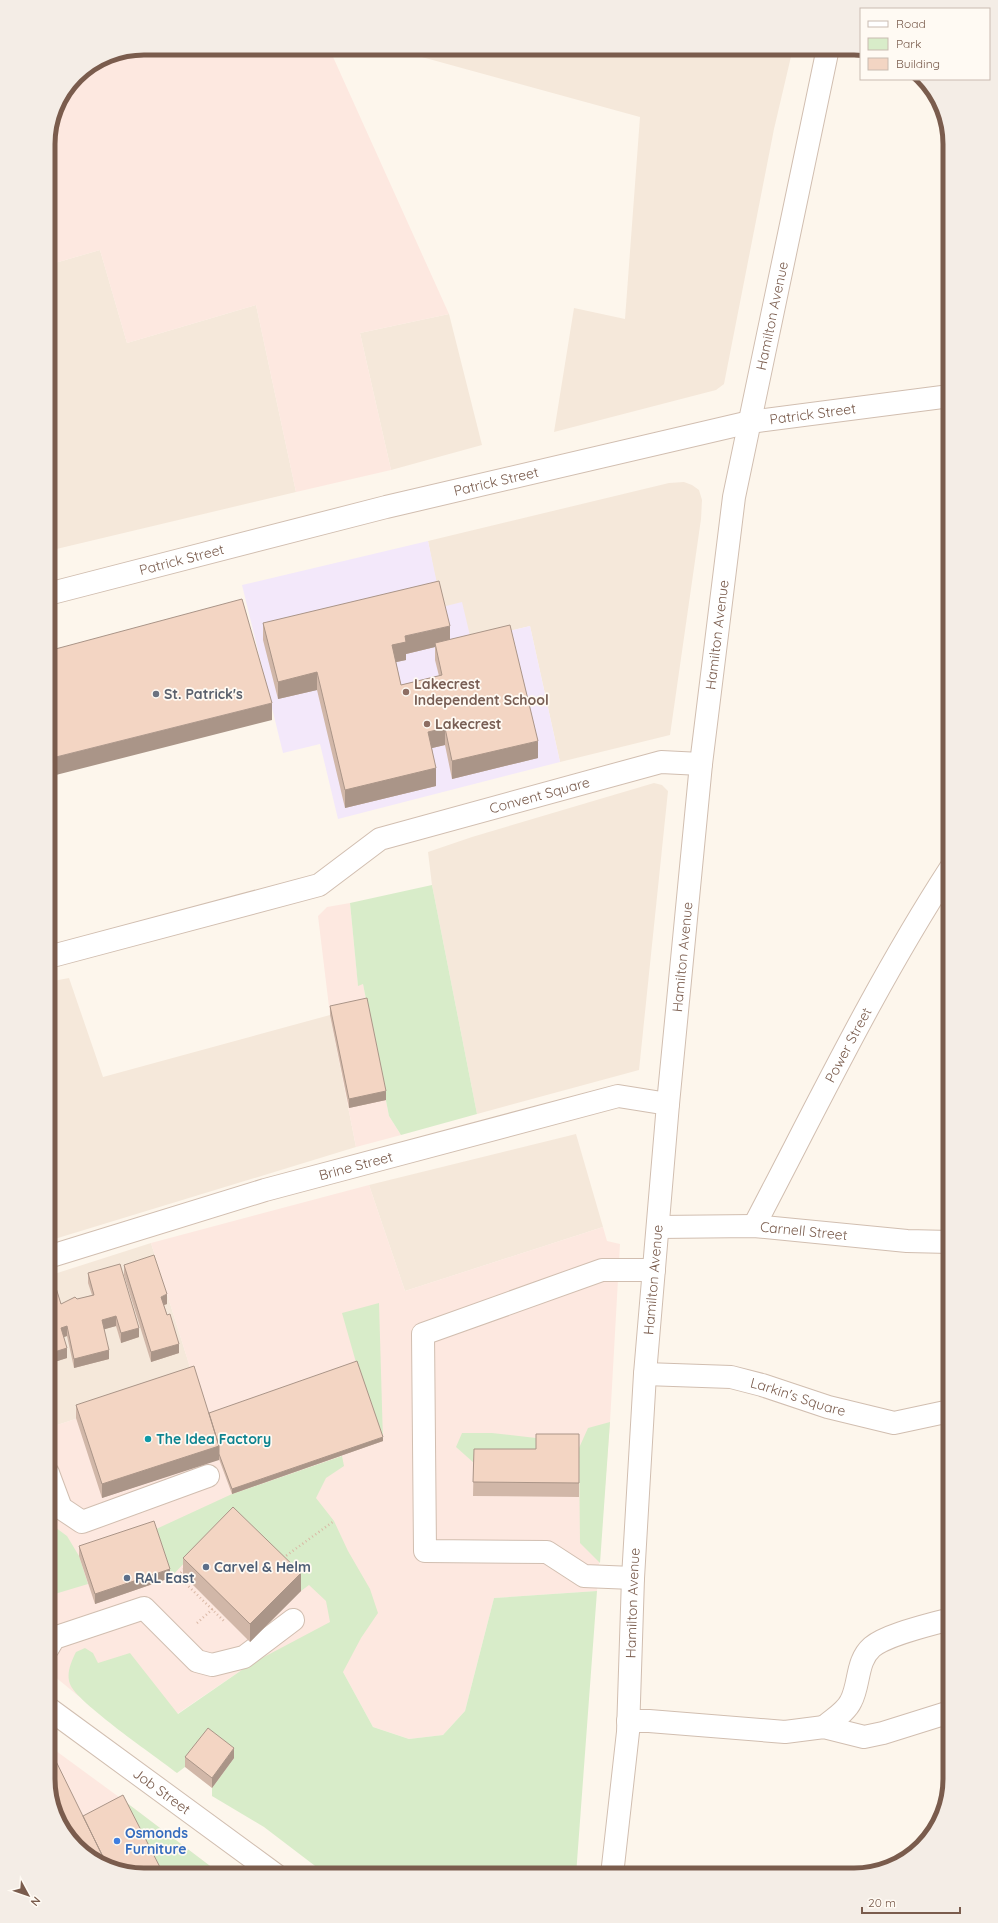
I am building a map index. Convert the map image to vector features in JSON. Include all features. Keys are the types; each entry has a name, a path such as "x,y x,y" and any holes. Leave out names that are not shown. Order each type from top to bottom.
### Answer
{"street":[{"name":"Hamilton Avenue","path":"613,1868 628,1721 633,1578 645,1374 668,1104 701,764 734,497 827,55"},
{"name":"Patrick Street","path":"55,592 140,569 386,507 750,422 943,397"},
{"name":"Convent Square","path":"56,954 319,885 380,839 661,762 701,764"},
{"name":"Power Street","path":"754,1226 851,1040 920,916 943,880"},
{"name":"Brine Street","path":"55,1255 265,1190 618,1096 668,1104"},
{"name":"Carnell Street","path":"658,1227 754,1226 907,1241 943,1242"},
{"path":"633,1578 584,1576 547,1552 425,1551 422,1334 602,1270 654,1270"},
{"name":"Larkin's Square","path":"645,1374 731,1377 762,1385 828,1407 894,1423 943,1413"},
{"path":"55,1492 61,1508 82,1522 208,1476"},
{"path":"55,1638 144,1608 197,1660 212,1665 244,1657 293,1620"},
{"path":"824,1727 851,1702 864,1657 872,1648 883,1640 943,1621"},
{"name":"Job Street","path":"55,1713 266,1868"},
{"path":"628,1721 649,1721 785,1732 824,1727 864,1737 883,1733 943,1714"}],"path":[{"path":"280,1560 334,1521"},
{"path":"187,1566 178,1576 213,1608 225,1622"}],"shaded area":[{"path":"138,55 332,55 449,314 360,333 391,470 296,492 256,305 127,343 100,250 55,263 55,138 58,121 64,105 73,90 85,77 105,64 121,58"},
{"path":"414,55 791,55 774,129 724,384 716,390 554,432 574,308 625,319 640,117"},
{"path":"100,250 127,343 256,305 296,492 55,549 55,263"},
{"path":"449,314 482,445 391,470 360,333"},
{"path":"684,482 699,490 702,500 701,519 670,735 560,762 530,626 471,640 441,607 428,541 669,483"},
{"name":"Lakecrest Independent School","path":"428,541 442,607 462,602 471,640 530,626 560,762 338,819 320,744 283,753 242,585"},
{"path":"654,783 662,785 668,791 639,1070 477,1114 432,885 428,852 472,837"},
{"path":"350,903 358,985 363,984 389,1116 401,1135 356,1147 330,1015 318,916 327,907"},
{"path":"69,978 103,1077 330,1015 356,1147 55,1239 55,981"},
{"path":"576,1134 603,1227 405,1291 369,1185"},
{"path":"369,1185 405,1291 603,1227 607,1241 620,1244 610,1422 597,1591 494,1598 465,1711 443,1735 409,1739 373,1727 343,1672 249,1665 136,1742 55,1677 55,1426 194,1380 151,1243"},
{"path":"151,1243 194,1380 55,1426 55,1274"},
{"path":"55,1750 213,1868 130,1867 56,1787"}],"green space":[{"path":"432,885 477,1114 401,1135 389,1116 363,984 358,986 350,903"},
{"path":"379,1303 383,1441 357,1366 342,1313"},
{"path":"610,1422 600,1563 580,1543 579,1448 588,1428"},
{"path":"462,1433 492,1433 536,1438 536,1463 474,1463 456,1447"},
{"path":"342,1456 344,1466 326,1478 316,1498 334,1521 348,1551 370,1589 378,1613 361,1638 343,1672 373,1727 409,1739 443,1735 465,1711 494,1598 597,1591 577,1868 318,1868 264,1827 212,1796 212,1788 234,1758 208,1738 185,1767 177,1773 101,1716 76,1692 70,1684 69,1672 76,1652 85,1648 93,1653 98,1663 130,1653 178,1714 249,1665 330,1622 326,1601 309,1585 301,1591 234,1524 209,1537 170,1578 154,1530 232,1494"},
{"path":"55,1527 67,1536 79,1556 88,1584 55,1594"},
{"path":"123,1800 213,1868 158,1868"}],"building":[{"name":"Lakecrest","path":"439,581 450,626 405,636 406,642 392,645 401,685 442,675 435,643 510,625 538,741 452,761 445,728 428,732 436,768 345,790 317,672 278,682 263,623"},
{"name":"St. Patrick's","path":"242,599 272,703 55,757 55,649"},
{"path":"367,998 386,1091 349,1099 330,1006"},
{"path":"154,1255 167,1294 161,1297 167,1315 170,1314 179,1344 151,1352 124,1265"},
{"path":"120,1264 139,1328 121,1333 116,1316 102,1320 109,1350 74,1359 67,1326 61,1328 67,1348 55,1352 55,1288 61,1304 75,1297 77,1299 94,1295 88,1273"},
{"path":"357,1361 383,1437 232,1489 219,1454 219,1446 209,1413"},
{"name":"The Idea Factory","path":"194,1366 219,1446 102,1484 76,1405"},
{"path":"536,1434 579,1434 579,1483 473,1482 474,1449 536,1449"},
{"path":"233,1507 301,1573 250,1624 183,1558"},
{"path":"154,1521 170,1569 95,1594 79,1546"},
{"path":"208,1728 234,1748 212,1778 185,1757"},
{"path":"55,1759 104,1858 90,1850 81,1842 67,1824 57,1797"},
{"name":"Osmonds Furniture","path":"123,1795 160,1868 138,1868 126,1866 104,1858 83,1816"}],"place":[{"name":"Lakecrest Independent School","path":"406,692"},
{"name":"St. Patrick's","path":"156,694"},
{"name":"Lakecrest","path":"427,724"},
{"name":"The Idea Factory","path":"148,1439"},
{"name":"Carvel & Helm","path":"206,1567"},
{"name":"RAL East","path":"127,1578"},
{"name":"Osmonds Furniture","path":"117,1841"}]}
